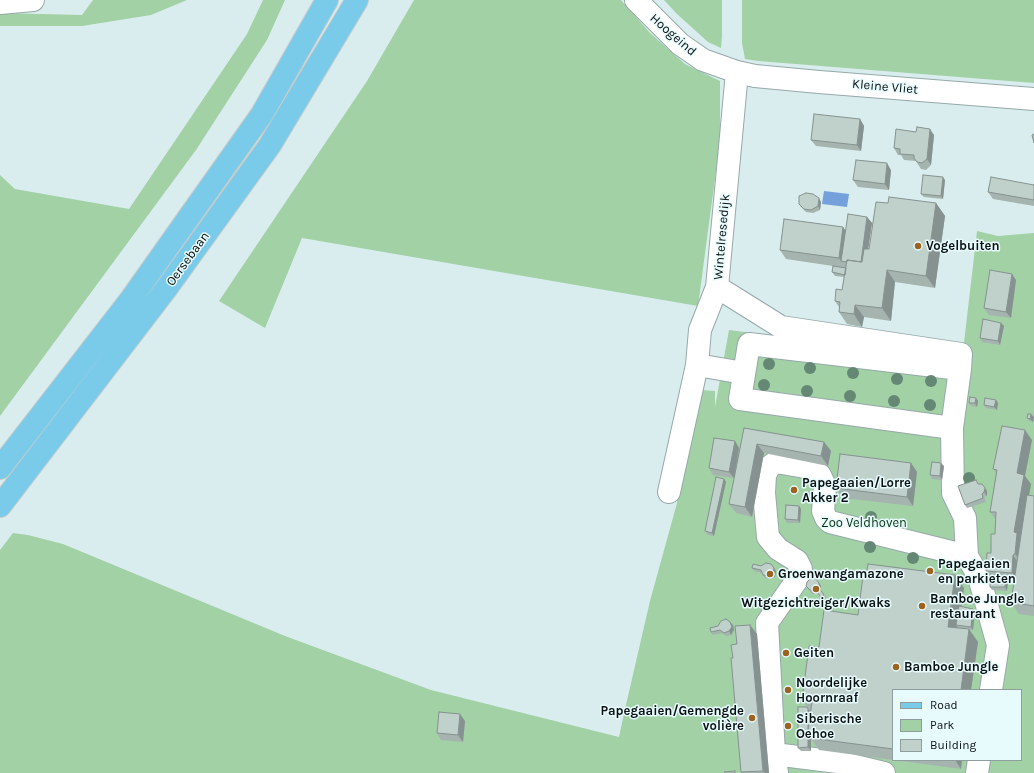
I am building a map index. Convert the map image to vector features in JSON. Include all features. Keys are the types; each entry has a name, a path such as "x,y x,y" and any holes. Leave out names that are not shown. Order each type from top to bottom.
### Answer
{"main road":[{"name":"Oersebaan","path":"0,468 131,299 262,114 327,0"},
{"name":"Oersebaan","path":"0,506 166,289 270,145 357,0"}],"street":[{"path":"0,3 33,0"},
{"name":"Hoogeind","path":"636,0 680,44 697,56 703,60 738,72"},
{"name":"Kleine Vliet","path":"738,72 755,76 805,81 1034,99"},
{"name":"Wintelresedijk","path":"669,492 697,365 700,330 717,287 738,72"},
{"path":"717,287 781,327 961,354 952,428 953,492 965,518 967,556 979,577 998,645 991,689"},
{"path":"952,428 740,398 749,344 960,369"},
{"path":"697,365 744,373"},
{"path":"884,773 838,762 776,764 767,622 800,574 801,569 797,561 778,548 768,537 764,493 768,467 776,462 804,467 820,475 825,486 823,511 826,518 830,522 967,556"},
{"path":"977,773 979,761"}],"green space":[{"path":"93,0 187,0 151,15 82,26 0,26 0,13 82,15"},
{"path":"263,0 285,0 267,40 196,150 0,416 0,175 15,189 129,209 247,34"},
{"path":"414,0 621,0 650,33 685,64 720,81 720,141 698,306 302,238 265,328 219,301 367,81"},
{"path":"664,0 722,0 721,48 708,42"},
{"path":"742,0 1034,0 1034,83 745,59 742,43"},
{"name":"Zoo Veldhoven","path":"977,231 998,236 1034,233 1034,773 0,773 0,550 13,533 28,535 63,544 285,636 431,690 619,737 650,601 677,503 681,441 701,390 715,391 715,407 729,330 962,360"}],"water":[{"path":"824,191 849,194 847,207 822,204"}],"building":[{"path":"814,114 860,119 857,145 811,140"},
{"path":"917,127 930,129 927,159 922,163 917,162 914,155 900,154 900,149 894,148 896,129 916,132"},
{"path":"856,160 887,163 885,184 853,180"},
{"path":"923,175 943,177 941,196 921,194"},
{"path":"991,177 1034,185 1034,200 988,192"},
{"path":"806,193 813,194 819,198 818,206 811,210 804,209 799,204 799,196"},
{"path":"889,197 936,203 926,276 887,270 882,308 855,305 854,314 839,312 840,302 835,301 836,289 842,290 847,260 862,262 864,249 869,249 876,202 888,203"},
{"path":"848,214 867,217 861,262 847,260 847,262 841,261"},
{"path":"784,219 843,227 839,258 780,250"},
{"path":"833,266 846,268 845,275 832,272"},
{"path":"990,270 1012,274 1006,312 984,308"},
{"path":"983,319 1001,323 998,341 980,338"},
{"path":"970,397 976,398 975,403 969,403"},
{"path":"985,398 996,400 994,407 984,405"},
{"path":"1028,414 1031,414 1030,419 1027,418"},
{"path":"1002,426 1025,430 1017,473 1024,475 1014,532 1017,533 1015,554 1013,555 1012,573 986,571 987,553 991,553 991,534 995,534 996,512 990,512 997,470 993,469"},
{"path":"744,428 824,442 821,456 757,444 745,507 729,504"},
{"path":"714,438 735,441 729,472 709,468"},
{"path":"840,454 911,463 907,497 836,488"},
{"path":"932,462 941,463 940,476 930,475"},
{"path":"716,477 724,479 712,533 705,531"},
{"path":"976,480 978,484 982,484 985,488 982,494 983,498 965,505 958,486"},
{"path":"1027,495 1034,496 1034,606 1011,602"},
{"path":"786,505 799,506 798,520 785,519"},
{"path":"766,563 771,564 774,568 773,573 768,576 763,575 761,570 752,568 753,564 761,566"},
{"name":"Bamboe Jungle","path":"868,564 955,575 948,627 969,629 961,689 892,689 892,749 810,738 811,732 808,731 812,702 802,700 809,646 819,647 824,610 858,615 863,576 866,576"},
{"path":"811,578 816,579 819,583 819,588 824,595 821,597 816,591 810,590 806,586 807,582"},
{"path":"990,578 1005,578 1005,587 990,587"},
{"path":"959,606 973,609 971,627 956,625"},
{"path":"726,619 730,622 732,627 729,631 724,633 720,630 711,632 710,628 718,626 721,621"},
{"path":"750,625 763,771 741,772 731,645 737,644 735,626"},
{"path":"798,707 807,707 808,709 808,747 798,748"},
{"path":"439,712 460,714 458,735 437,733"},
{"path":"735,771 735,773 724,772"}],"place":[{"name":"Vogelbuiten","path":"918,246"},
{"name":"Papegaaien/Lorre Akker 2","path":"794,490"},
{"name":"Papegaaien en parkieten","path":"930,571"},
{"name":"Groenwangamazone","path":"770,574"},
{"name":"Witgezichtreiger/Kwaks","path":"816,589"},
{"name":"Bamboe Jungle restaurant","path":"922,606"},
{"name":"Geiten","path":"786,653"},
{"name":"Bamboe Jungle","path":"896,667"},
{"name":"Noordelijke Hoornraaf","path":"788,690"},
{"name":"Papegaaien/Gemengde volière","path":"752,718"},
{"name":"Siberische Oehoe","path":"788,726"}]}
